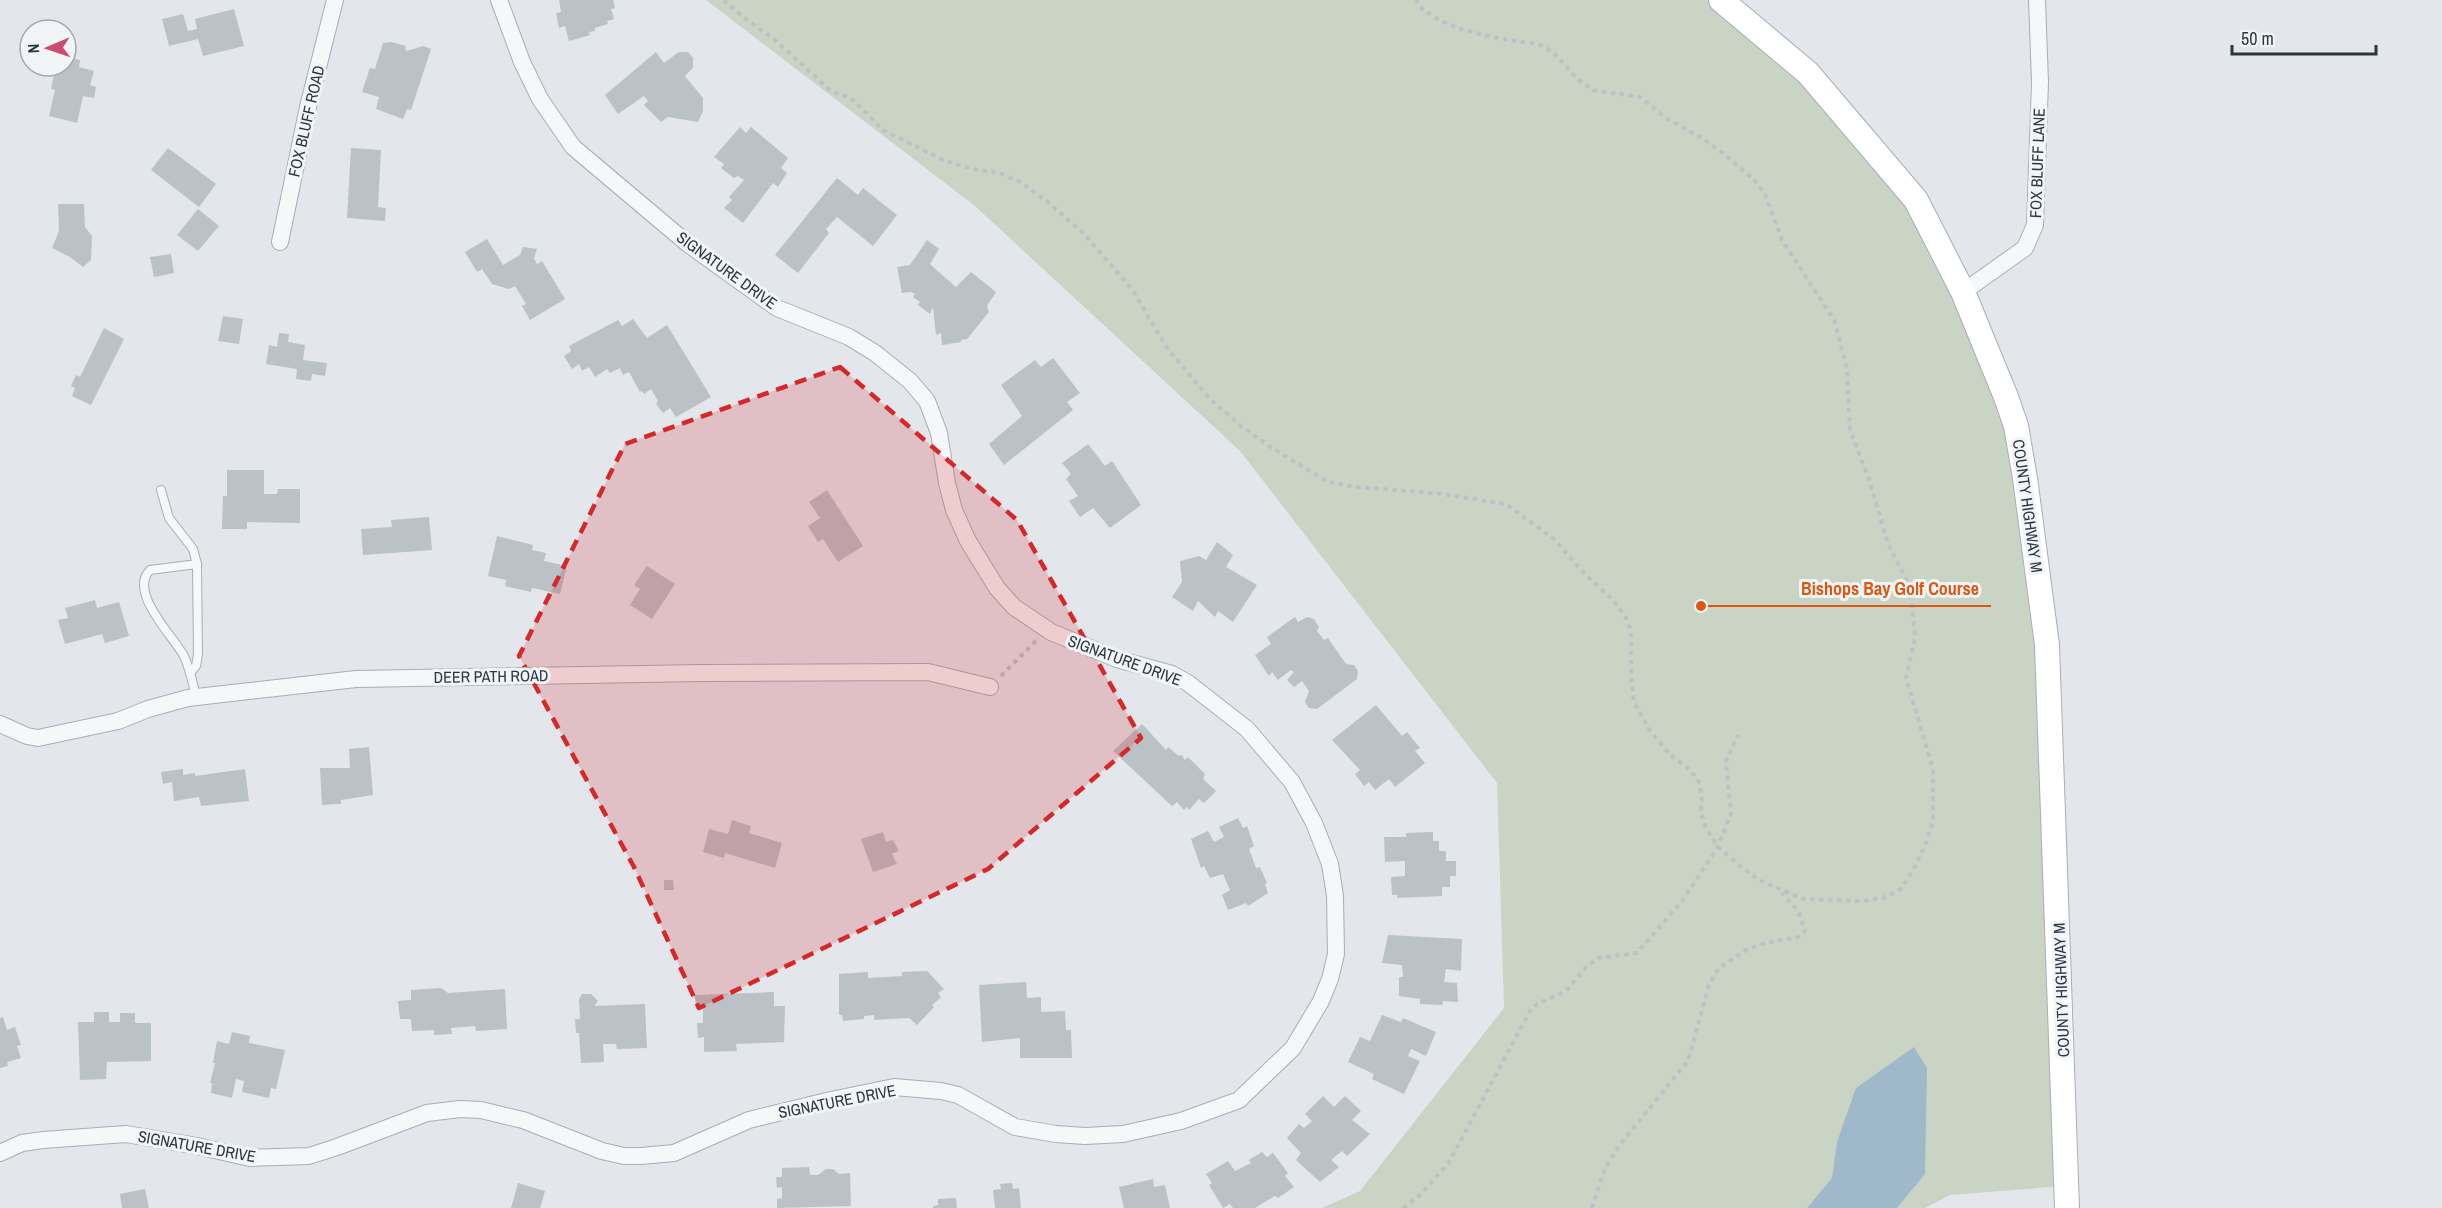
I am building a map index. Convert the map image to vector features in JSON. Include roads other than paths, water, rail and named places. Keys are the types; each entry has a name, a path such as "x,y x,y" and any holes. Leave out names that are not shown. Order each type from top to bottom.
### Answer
{"main road":[{"name":"COUNTY HIGHWAY M","path":"1720,0 1808,73 1916,200 1963,292 2016,426 2045,634 2067,1208"},
{"name":"COUNTY HIGHWAY M","path":"2063,1208 2065,1112"}],"street":[{"name":"FOX BLUFF ROAD","path":"280,242 308,108 335,0"},
{"name":"SIGNATURE DRIVE","path":"0,1153 22,1143 126,1134 250,1158 309,1156 337,1148 427,1113 460,1109 481,1110 523,1120 602,1151 624,1156 641,1156 674,1153 748,1120 894,1087 941,1091 958,1095 1015,1127 1085,1136 1123,1134 1181,1120 1239,1100 1293,1048 1310,1022 1330,979 1336,954 1335,896 1330,864 1314,822 1292,782 1247,729 1188,683 1172,674 1116,658 1046,630 1014,607 997,588 968,540 954,510 939,433 927,401 910,381 849,337 777,308 688,244 573,147 540,99 522,62 499,0"},
{"name":"FOX BLUFF LANE","path":"1963,292 2025,248 2035,225 2040,82 2037,0"},
{"name":"DEER PATH ROAD","path":"0,724 27,736 47,737 118,721 147,709 196,697 356,679 678,673 928,672 990,687"}],"lane":[{"path":"161,490 169,518 193,549 197,564 198,654 196,666 190,673"},
{"path":"196,697 184,657 148,604 143,581 150,570 197,564"}],"water":[{"path":"1914,1047 1927,1068 1925,1174 1897,1208 1807,1208 1832,1178 1837,1142 1856,1088"}],"place":[{"name":"Bishops Bay Golf Course","path":"1701,606"}]}
